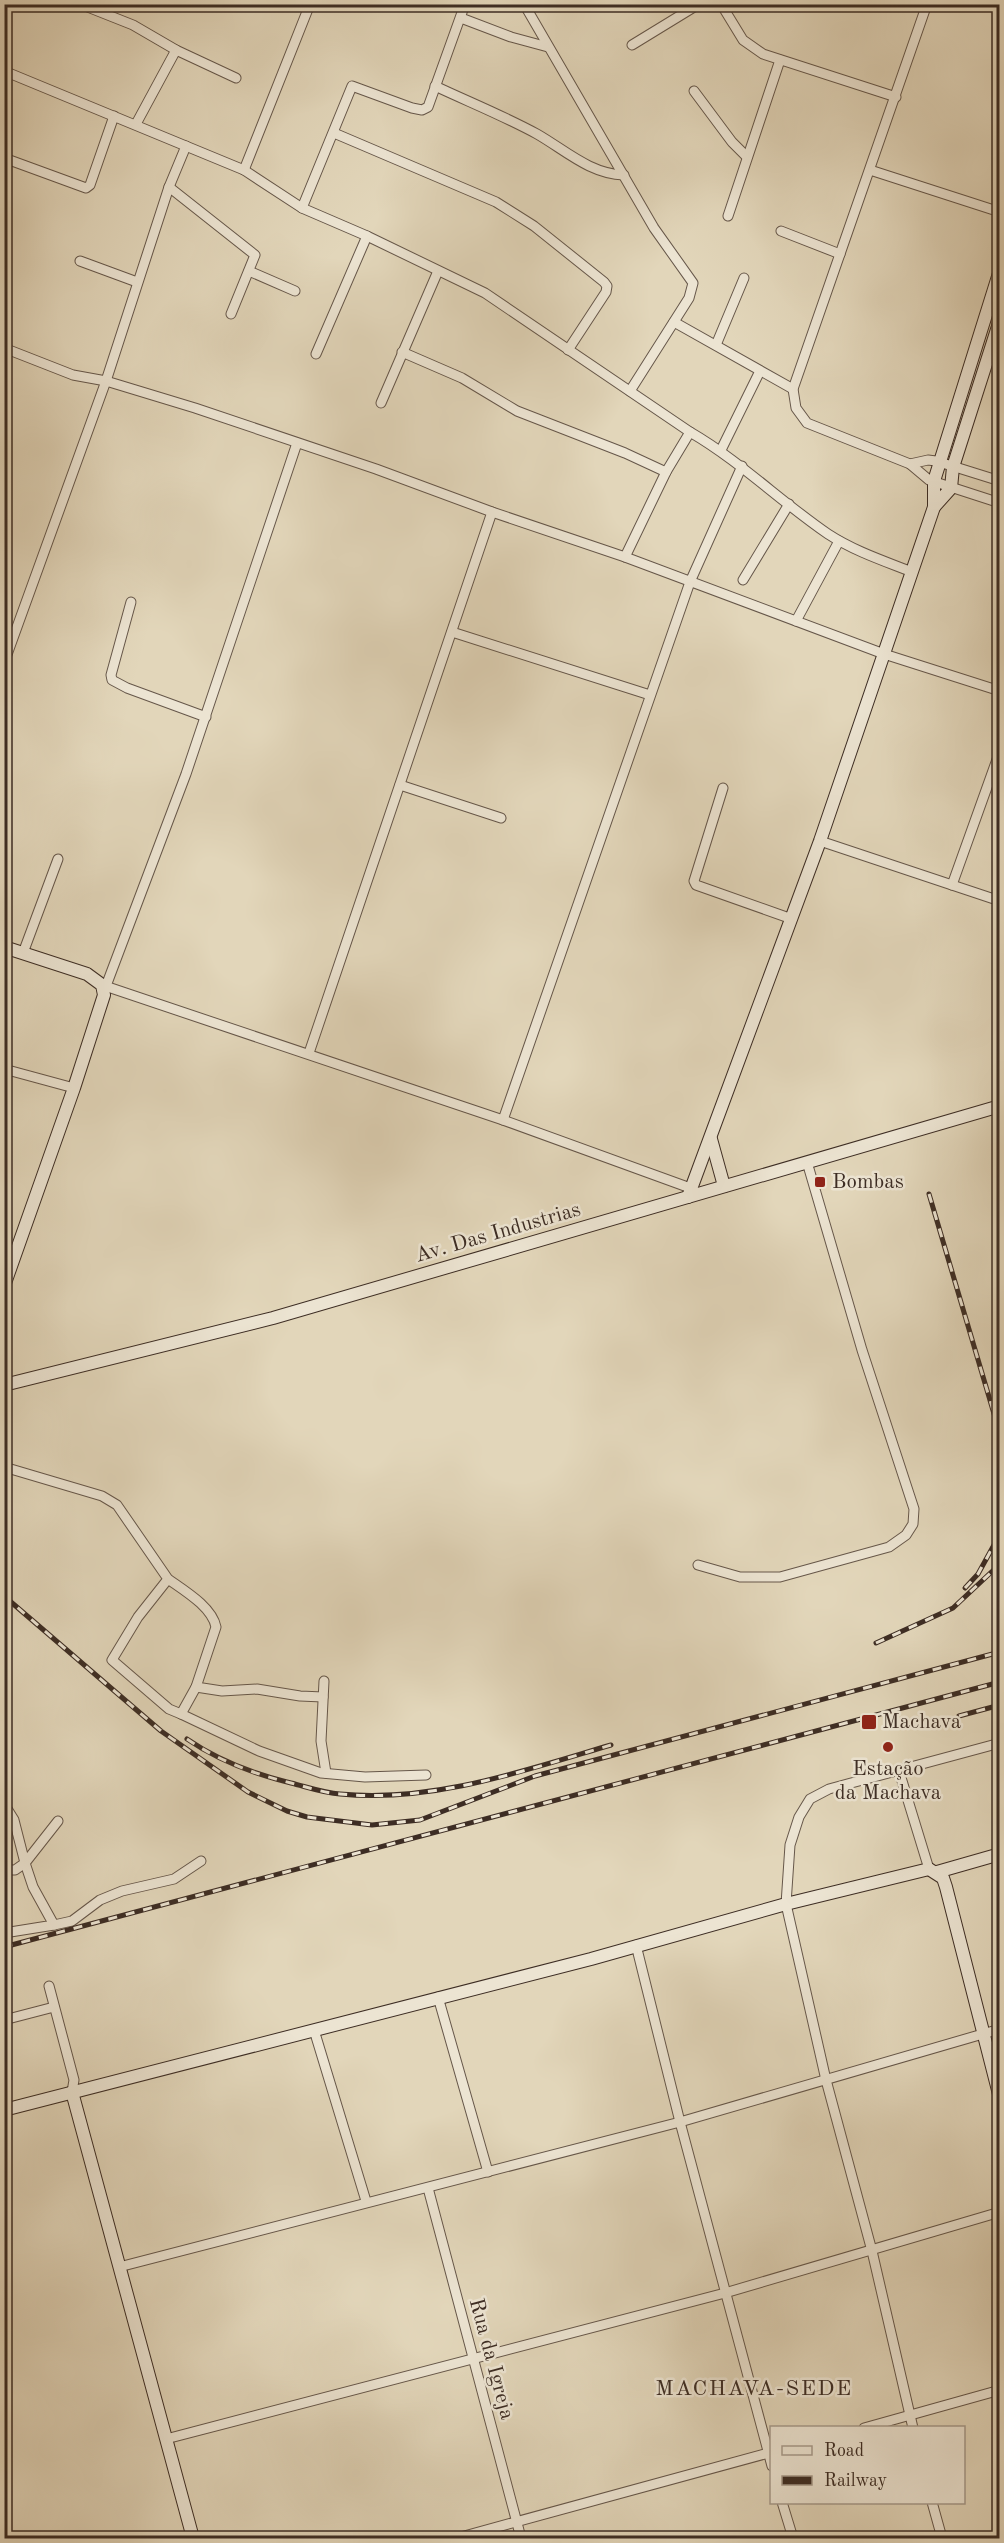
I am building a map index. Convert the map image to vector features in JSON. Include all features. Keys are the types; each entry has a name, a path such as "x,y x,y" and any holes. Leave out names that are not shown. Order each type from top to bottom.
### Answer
{"street":[{"path":"80,4 134,25 176,50 236,78"},
{"path":"244,170 310,4"},
{"path":"302,208 352,86 422,110 430,104 465,4"},
{"path":"524,4 654,228 693,283 689,298 630,391"},
{"path":"632,45 699,4"},
{"path":"721,4 743,40 752,48 780,60 896,96"},
{"path":"927,4 793,389 796,408 807,423 910,464 925,478 999,503"},
{"path":"461,18 511,38 548,47"},
{"path":"136,124 176,50"},
{"path":"728,216 780,60"},
{"path":"5,74 136,124 244,170 302,208 367,236 500,301 568,350 690,432 721,450 839,541 912,572"},
{"path":"435,86 536,134 595,170 612,175 624,175"},
{"path":"694,91 732,142 747,157"},
{"path":"4,158 86,188 90,184 114,116"},
{"path":"334,133 496,202 534,226 604,282 607,286 606,292 568,350"},
{"path":"4,663 106,381 169,187 186,146"},
{"path":"870,170 999,212"},
{"path":"169,187 254,253 255,257 231,314"},
{"path":"781,231 840,254"},
{"path":"316,354 367,236"},
{"path":"80,261 137,282"},
{"path":"4,947 87,974 104,986 503,1120 690,1193 820,841 934,507 934,481 999,270"},
{"path":"249,271 295,291"},
{"path":"381,403 438,271"},
{"path":"716,345 744,278"},
{"path":"934,507 951,488 953,467 999,320"},
{"path":"674,322 793,389"},
{"path":"4,348 73,375 106,381 195,408 376,469 492,512 625,557 884,654 999,691"},
{"path":"402,352 462,378 517,411 625,453 666,472"},
{"path":"721,450 760,370"},
{"path":"625,557 666,472 690,432"},
{"path":"4,1286 102,1005 104,986 186,774 297,443"},
{"path":"910,464 928,460 940,462 997,481 989,500"},
{"path":"503,1120 690,582 742,466"},
{"path":"743,580 789,504"},
{"path":"309,1053 492,512"},
{"path":"796,621 839,541"},
{"path":"131,602 111,675 112,680 127,688 206,717"},
{"path":"452,632 650,695"},
{"path":"952,885 999,751"},
{"path":"400,785 501,818"},
{"path":"723,788 694,881 696,885 792,919"},
{"path":"820,841 999,901"},
{"path":"23,953 58,859"},
{"path":"4,1069 74,1088"},
{"name":"Av. Das Industrias","path":"4,1385 273,1318 690,1193 724,1186 999,1106"},
{"path":"711,1139 724,1186"},
{"path":"698,1565 740,1577 780,1577 889,1547 906,1535 913,1524 912,1502 862,1350 807,1162"},
{"path":"4,1467 102,1496 117,1505 168,1579 203,1606 214,1619 216,1627 196,1687 181,1714"},
{"path":"168,1579 138,1617 112,1660 170,1709 259,1751 326,1773 365,1777 426,1775"},
{"path":"324,1681 321,1741 326,1773"},
{"path":"196,1687 222,1691 257,1689 323,1697"},
{"path":"913,2426 872,2251 826,2080 786,1904 790,1845 799,1817 810,1799 829,1789 999,1743"},
{"path":"898,1771 933,1870 943,1878 946,1887 981,2034 999,2098"},
{"path":"4,1804 14,1820 33,1887 54,1925"},
{"path":"4,1870 15,1870 25,1863 58,1821"},
{"path":"4,2110 591,1959 786,1904 999,1854"},
{"path":"4,1933 72,1921 100,1900 122,1891 174,1879 201,1861"},
{"path":"457,2538 770,2452 725,2293 636,1945"},
{"path":"49,1986 74,2080 72,2092 193,2538"},
{"path":"438,1997 488,2172"},
{"path":"4,2020 54,2007"},
{"path":"119,2267 366,2201 428,2188 680,2122 999,2029"},
{"path":"314,2030 366,2201"},
{"name":"Rua da Igreja","path":"428,2188 521,2538"},
{"path":"166,2439 725,2293 999,2212"},
{"path":"868,2426 999,2390"},
{"path":"783,2504 793,2538"},
{"path":"933,2504 942,2538"}],"railway":[{"path":"929,1194 1000,1434"},
{"path":"965,1588 978,1574 1000,1534"},
{"path":"876,1643 953,1608 1000,1564"},
{"path":"4,1596 161,1731 248,1792 287,1811 307,1817 372,1825 420,1820 535,1776 1000,1652"},
{"path":"4,1947 1000,1682"},
{"path":"959,1716 1000,1705"},
{"path":"187,1739 224,1760 264,1775 316,1790 374,1796 409,1794 477,1783 611,1745"}],"place":[{"name":"Bombas","path":"820,1182"},
{"name":"Machava","path":"869,1722"},
{"name":"Estação da Machava","path":"888,1747"}],"district":[{"name":"MACHAVA-SEDE","path":"754,2389"}]}
